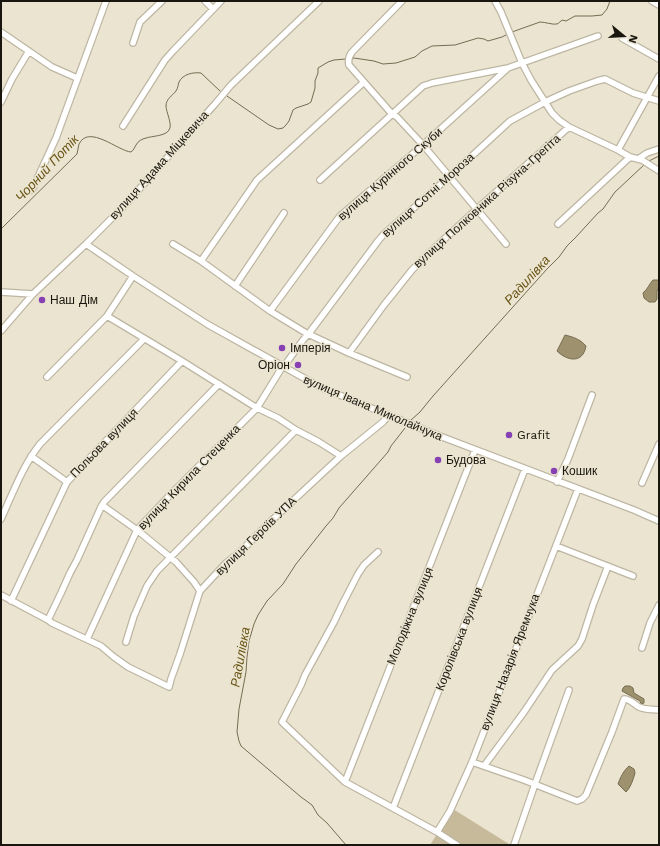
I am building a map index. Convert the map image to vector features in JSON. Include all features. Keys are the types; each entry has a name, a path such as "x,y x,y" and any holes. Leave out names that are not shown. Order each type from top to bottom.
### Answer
{"street":[{"path":"32,190 56,138 106,1"},
{"path":"133,43 140,22 162,1"},
{"path":"205,1 213,9"},
{"path":"123,126 165,60 221,1"},
{"name":"вулиця Адама Міцкевича","path":"1,331 33,294 125,205 223,94 319,1"},
{"path":"402,1 353,50 349,60 349,65 392,114 423,145 506,244"},
{"path":"495,1 522,63 552,114 569,127 630,157 647,163 659,171"},
{"path":"652,1 659,5"},
{"path":"1,32 52,67 77,78"},
{"path":"320,180 419,89 428,84 508,68 598,36"},
{"path":"622,38 659,59"},
{"path":"1,102 12,79 29,51"},
{"name":"вулиця Курінного Скуби","path":"270,311 340,216 423,145 508,68"},
{"path":"618,150 659,76"},
{"name":"вулиця Сотні Мороза","path":"257,408 282,367 381,238 510,120 568,91 605,79 633,92 659,101"},
{"path":"201,261 257,180 364,82"},
{"name":"вулиця Полковника Різуна-Грегіта","path":"349,353 412,270 477,209 569,127"},
{"path":"638,159 647,153 659,149"},
{"path":"558,224 630,157"},
{"path":"235,286 284,213"},
{"name":"вулиця Івана Миколайчука","path":"86,244 207,324 320,388 659,521"},
{"path":"173,244 201,261 270,311 308,334 349,353 408,377"},
{"path":"47,377 107,316 133,276"},
{"path":"1,292 33,294"},
{"path":"107,316 257,408 278,418 341,456"},
{"path":"1,519 22,472 40,444 144,339"},
{"name":"Польова вулиця","path":"12,600 67,482 182,361"},
{"path":"48,620 102,505 108,497 219,384"},
{"path":"557,482 568,459 592,395"},
{"name":"вулиця Кирила Стеценка","path":"87,639 137,530 257,408"},
{"name":"вулиця Героїв УПА","path":"87,639 101,646 114,658 128,667 169,687 200,591 226,563 241,551 341,456 383,422 388,415"},
{"path":"126,642 134,616 157,571 296,430"},
{"path":"642,483 659,444"},
{"name":"Молодіжна вулиця","path":"345,782 475,450"},
{"path":"31,456 67,482"},
{"name":"Королівська вулиця","path":"393,808 525,469"},
{"name":"вулиця Назарія Яремчука","path":"437,832 450,811 472,762 578,489"},
{"path":"102,505 137,530 176,562 196,584 200,591"},
{"path":"556,546 633,576"},
{"path":"378,552 364,565 358,574 334,622 304,676 282,722 345,782 458,845"},
{"path":"484,766 524,712 552,670 578,646 582,639 608,566"},
{"path":"1,595 52,623 87,639"},
{"path":"642,648 650,623 659,605"},
{"path":"514,845 569,690"},
{"path":"472,762 535,784 577,801 586,795 624,699 627,699 640,708 659,710"}],"shaded area":[{"path":"653,280 659,280 657,299 655,302 649,302 644,298 643,293"},
{"path":"565,335 579,340 586,346 582,356 570,359 557,351"},
{"path":"625,686 630,686 633,688 634,693 644,699 644,703 641,704 640,701 622,691"},
{"path":"629,766 634,769 635,773 631,786 626,792 618,784 622,774"},
{"path":"453,809 509,844 511,845 430,845"}],"waterway":[{"name":"Чорний Потік","path":"512,32 540,22 558,24 562,20 566,21 575,16 602,15 607,9 610,1"},
{"name":"Чорний Потік","path":"351,59 354,58 374,61 383,64 396,63 415,57 422,51 432,46 455,45 478,38 488,41 506,35"},
{"name":"Чорний Потік","path":"227,96 269,125 278,129 283,128 289,121 293,110 311,102 318,68 334,60 346,59"},
{"name":"Чорний Потік","path":"1,229 77,154 79,144 84,139 96,137 125,151 131,152 140,140 162,135 169,130 170,125 166,104 168,99 178,88 179,82 183,77 192,73 201,73 220,91"},
{"name":"Радилівка","path":"649,161 659,156"},
{"name":"Радилівка","path":"411,420 420,412 559,257 567,246 603,209 615,192 645,164"},
{"name":"Радилівка","path":"346,845 318,815 312,805 241,746 237,732 239,709 246,672 249,641 258,615 267,601 283,584 296,564 333,518 339,508 388,452 405,428"}],"place":[{"name":"Наш Дім","path":"42,300"},
{"name":"Імперія","path":"282,348"},
{"name":"Оріон","path":"298,365"},
{"name":"Grafit","path":"509,435"},
{"name":"Будова","path":"438,460"},
{"name":"Кошик","path":"554,471"}]}
